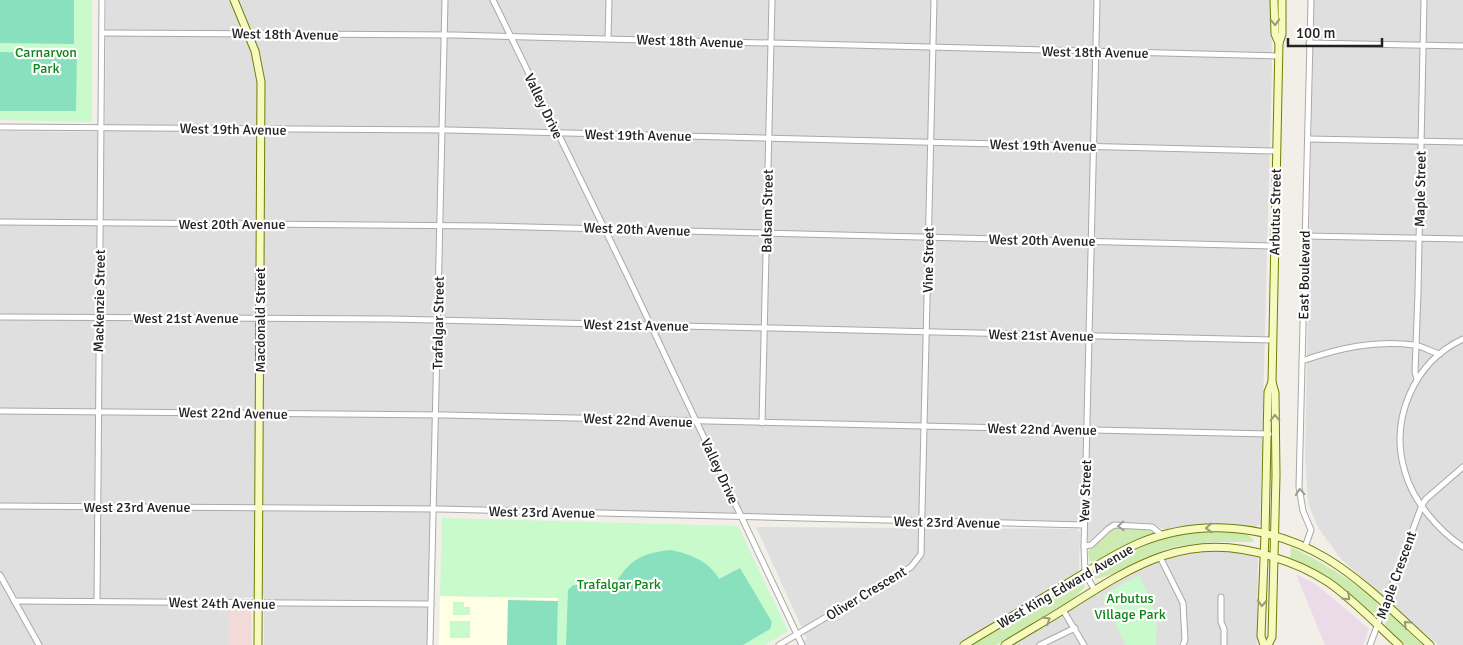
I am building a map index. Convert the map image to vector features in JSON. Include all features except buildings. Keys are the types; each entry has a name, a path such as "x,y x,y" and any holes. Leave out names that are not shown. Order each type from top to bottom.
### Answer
{"main road":[{"name":"Macdonald Street","path":"234,0 255,51 261,82 258,645"},
{"name":"Arbutus Street","path":"1274,0 1275,34 1279,43"},
{"name":"Arbutus Street","path":"1268,645 1272,637 1275,536 1275,393 1272,382 1272,340 1278,56 1282,34 1282,0"},
{"name":"Arbutus Street","path":"1264,645 1261,636 1268,392 1272,382"},
{"name":"West King Edward Avenue","path":"964,645 1123,551 1162,535 1192,529 1219,528 1247,530 1275,536 1305,547 1326,558 1384,604 1430,645"},
{"name":"West King Edward Avenue","path":"1006,645 1064,610 1094,589 1126,571 1160,556 1186,549 1235,547 1274,557 1306,569 1328,582 1399,645"}],"street":[{"name":"Mackenzie Street","path":"98,601 102,0"},
{"name":"Trafalgar Street","path":"430,645 445,0"},
{"name":"Valley Drive","path":"493,0 651,325 802,645"},
{"path":"608,39 609,0"},
{"name":"Balsam Street","path":"762,423 772,0"},
{"name":"Vine Street","path":"922,521 934,0"},
{"name":"Yew Street","path":"1094,589 1085,573 1084,525 1096,0"},
{"name":"East Boulevard","path":"1305,547 1311,530 1303,511 1299,486 1311,0"},
{"name":"Maple Street","path":"1417,379 1415,372 1420,238 1424,0"},
{"name":"West 18th Avenue","path":"102,33 510,36 1278,56"},
{"path":"1309,43 1463,46"},
{"name":"West 19th Avenue","path":"0,127 442,130 1276,152"},
{"path":"1308,139 1463,142"},
{"name":"West 20th Avenue","path":"0,222 604,228 1274,246"},
{"path":"1305,236 1463,239"},
{"name":"West 21st Avenue","path":"0,317 438,320 1272,340"},
{"path":"1463,339 1440,354 1417,379 1403,413 1400,449 1405,472 1416,498 1441,528 1463,547"},
{"path":"1302,361 1351,346 1388,343 1416,345 1440,354"},
{"name":"West 22nd Avenue","path":"0,411 435,415 1275,434"},
{"path":"1422,505 1426,499 1463,467"},
{"name":"Maple Crescent","path":"1370,645 1422,505"},
{"name":"West 23rd Avenue","path":"0,506 433,509 1084,525"},
{"name":"Oliver Crescent","path":"779,645 911,567 920,554 922,521"},
{"path":"1084,546 1091,545 1108,528 1114,525 1152,527 1162,535"},
{"path":"1160,556 1183,603 1185,640 1183,645"},
{"path":"0,575 39,645"},
{"path":"1221,596 1221,622 1224,629 1224,645"},
{"name":"West 24th Avenue","path":"14,600 431,604"},
{"path":"1064,610 1084,645"},
{"path":"1040,645 1075,628"}],"shaded area":[{"path":"106,0 1271,0 1272,65 1260,524 1255,527 1200,524 1166,530 1148,523 1117,522 1108,525 1088,542 1087,522 431,508 429,645 264,645 264,596 230,599 230,645 0,645 0,131 105,132"},
{"path":"1314,0 1463,0 1463,645 1438,645 1341,559 1319,529 1308,503 1305,457"},
{"path":"756,527 1077,529 1080,533 1079,569 1077,573 958,645 798,645 807,639"},
{"path":"1204,552 1234,552 1256,555 1258,557 1257,645 1010,645 1131,573 1157,562"},
{"path":"1296,574 1317,585 1369,629 1363,645 1325,645"},
{"path":"440,596 559,598 557,645 439,645"},
{"path":"230,606 250,607 252,645 230,645"}],"green space":[{"name":"Carnarvon Park","path":"0,0 92,0 92,122 0,120"},
{"path":"0,0 74,0 74,44 0,43"},
{"path":"0,52 77,53 76,111 0,111"},
{"name":"Trafalgar Park","path":"442,518 738,526 788,631 765,645 557,645 558,598 440,596"},
{"path":"1115,528 1148,529 1155,533 1120,548 1096,562 1089,561 1088,551 1110,530"},
{"path":"1206,531 1240,532 1251,537 1254,542 1212,542 1179,546 1167,549 1117,573 1096,579 1093,576 1097,570 1136,549 1163,539"},
{"path":"1291,547 1365,591 1378,605 1379,609 1377,612 1370,614 1344,588 1290,559"},
{"path":"671,550 698,559 710,567 719,579 740,568 772,622 770,629 743,645 566,645 568,590 573,585 614,586 625,570 637,559 652,553"},
{"name":"Arbutus Village Park","path":"1139,575 1157,616 1156,645 1125,645 1103,595"},
{"path":"1082,580 1085,587 1074,598 996,645 970,645"},
{"path":"508,600 558,601 557,645 507,645"},
{"path":"453,602 464,602 464,607 470,607 470,615 453,615"},
{"path":"1389,613 1426,645 1405,645 1384,627"},
{"path":"450,621 470,621 470,638 450,638"}]}
